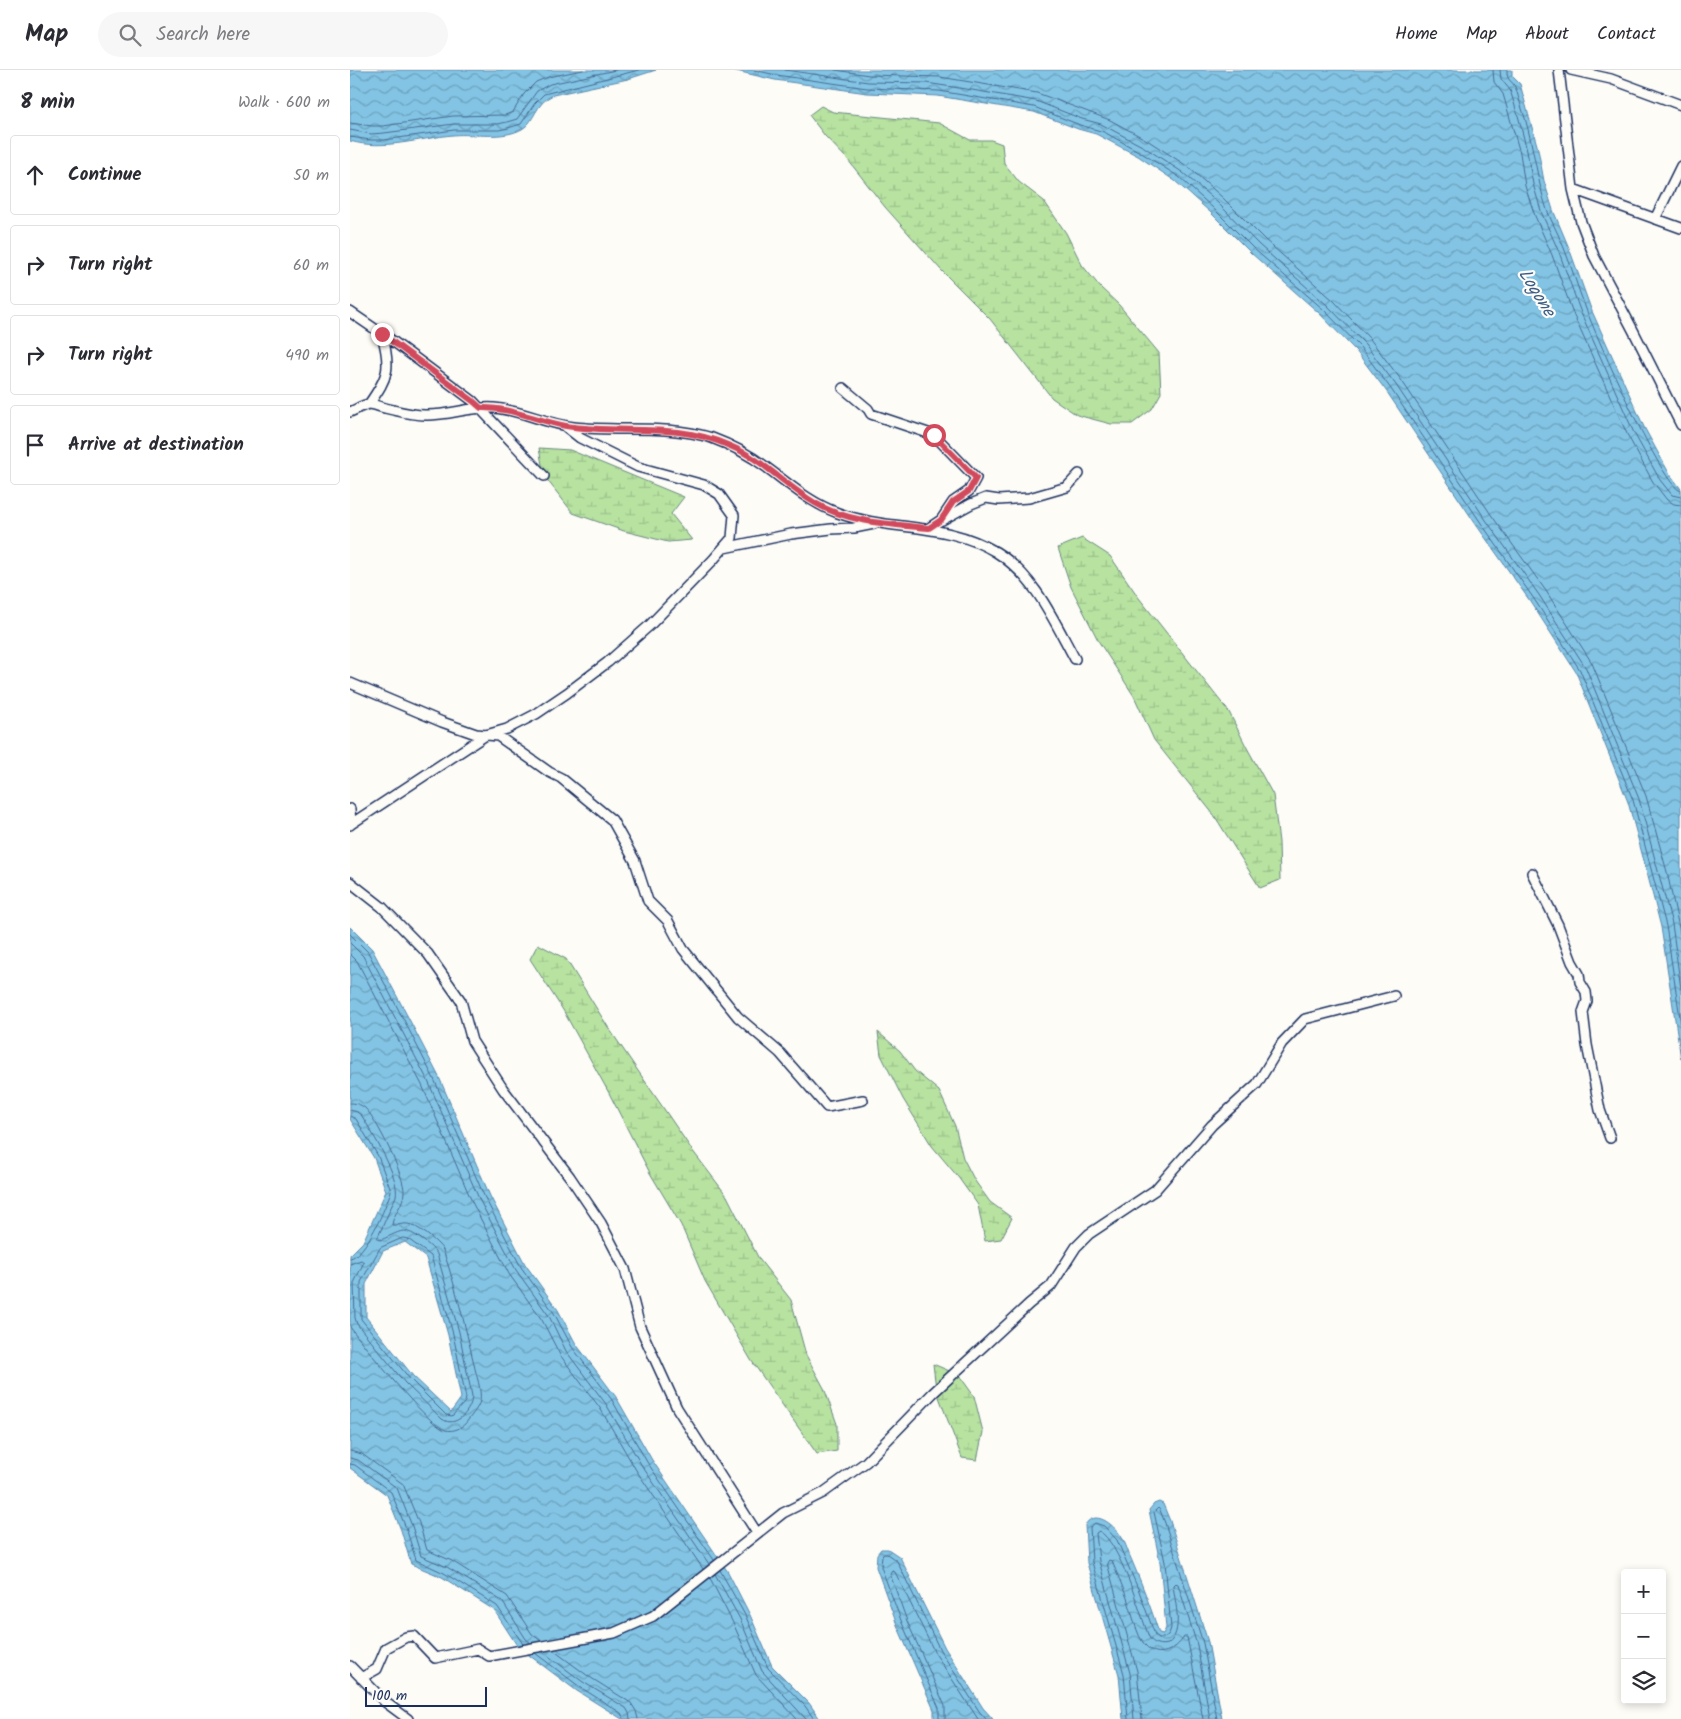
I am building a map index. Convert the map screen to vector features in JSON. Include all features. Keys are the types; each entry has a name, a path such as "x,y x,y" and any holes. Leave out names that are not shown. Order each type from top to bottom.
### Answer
{"street":[{"path":"1559,70 1573,189 1581,222 1594,256 1681,425"},
{"path":"1570,70 1611,79 1681,105"},
{"path":"1655,219 1681,166"},
{"path":"1573,189 1681,228"},
{"path":"350,312 473,401 544,476"},
{"path":"350,412 369,404 381,387 387,372 387,355 382,334"},
{"path":"843,388 868,409 871,414 934,435 976,478 969,491 953,502 941,520"},
{"path":"369,404 402,412 426,415 481,408 504,409 564,425 672,430 712,438 750,456 816,503 837,513 881,523 929,528 981,544 1011,564 1024,576 1035,590 1076,659"},
{"path":"351,825 486,735 507,729 536,714 567,693 608,662 650,625 732,538 734,515 719,494 704,485 638,467 580,438 564,425"},
{"path":"929,528 971,504 986,498 999,500 1029,498 1067,487 1080,474"},
{"path":"724,548 792,534 854,528 881,523"},
{"path":"350,683 442,722 476,734 498,736 549,772 561,778 612,820 635,861 648,901 668,920 683,949 738,1017 780,1053 827,1107 863,1100"},
{"path":"350,809 351,825"},
{"path":"1532,874 1558,925 1572,962 1579,974 1580,982 1586,992 1587,1001 1584,1012 1587,1045 1600,1110 1610,1138"},
{"path":"350,882 382,907 428,954 460,1000 472,1041 504,1089 570,1177 601,1223 625,1269 640,1327 677,1408 757,1533"},
{"path":"361,1678 377,1668 386,1648 406,1637 414,1636 435,1658 478,1649 489,1656 614,1633 653,1616 783,1513 822,1492 866,1462 940,1386 1028,1304 1052,1286 1076,1247 1089,1234 1155,1190 1212,1125 1257,1084 1282,1043 1305,1019 1394,996"},
{"path":"350,1666 385,1702 408,1719"}],"green space":[{"path":"821,106 833,112 939,123 970,140 991,140 1002,144 1004,163 1019,182 1044,201 1066,233 1082,265 1101,288 1119,305 1159,353 1161,393 1152,409 1132,424 1111,424 1077,415 1052,398 990,319 941,270 885,207 848,160 825,136 809,115"},
{"path":"539,448 570,450 684,497 671,514 692,540 668,542 624,531 573,513 544,476"},
{"path":"1082,538 1110,556 1139,598 1229,712 1273,795 1279,842 1280,880 1260,888 1214,815 1154,740 1134,696 1099,642 1071,587 1058,548"},
{"path":"538,944 566,959 608,1027 692,1150 727,1196 759,1259 791,1300 806,1355 824,1388 837,1424 837,1451 817,1454 751,1360 705,1281 681,1225 650,1173 609,1093 563,1010 530,959"},
{"path":"878,1032 900,1051 915,1071 939,1091 955,1126 963,1158 975,1181 990,1202 1012,1218 1001,1239 985,1241 978,1205 932,1146 903,1099 881,1055"},
{"path":"933,1364 959,1375 974,1396 983,1432 977,1460 962,1458 936,1389"}],"water":[{"path":"350,70 656,70 628,79 553,95 542,103 526,126 514,132 497,135 453,135 375,145 350,141"},
{"name":"Logone","path":"732,70 1512,70 1512,76 1520,84 1553,210 1591,309 1644,427 1669,473 1681,489 1681,1059 1661,927 1628,802 1576,672 1530,601 1387,392 1356,351 1319,313 1251,253 1210,212 1175,181 1138,156 1096,134 1034,112 938,96 867,93 775,80"},
{"path":"350,927 372,949 409,1019 439,1077 490,1196 525,1264 558,1310 576,1344 616,1397 652,1460 728,1572 750,1615 772,1666 809,1703 820,1719 622,1719 577,1691 518,1647 494,1610 442,1577 411,1564 401,1530 387,1495 350,1468 350,1255 363,1242 386,1191 374,1158 350,1119","holes":["405,1242 426,1258 448,1335 461,1398 451,1412 413,1376 366,1317 366,1284 383,1251"]},
{"path":"1159,1502 1163,1504 1170,1521 1208,1642 1222,1719 1123,1719 1119,1675 1087,1563 1085,1525 1089,1520 1099,1518 1109,1523 1121,1536 1143,1587 1159,1633 1163,1634 1166,1628 1160,1562 1149,1510 1154,1504"},
{"path":"881,1549 888,1549 900,1557 945,1648 983,1708 993,1719 934,1719 934,1710 897,1625 876,1567 877,1554"}],"route":[{"path":"382,334 481,408 504,409 558,424 573,426 672,430 712,438 750,456 816,503 837,513 858,519 929,528 941,520 953,502 969,491 976,478 934,435"}]}
